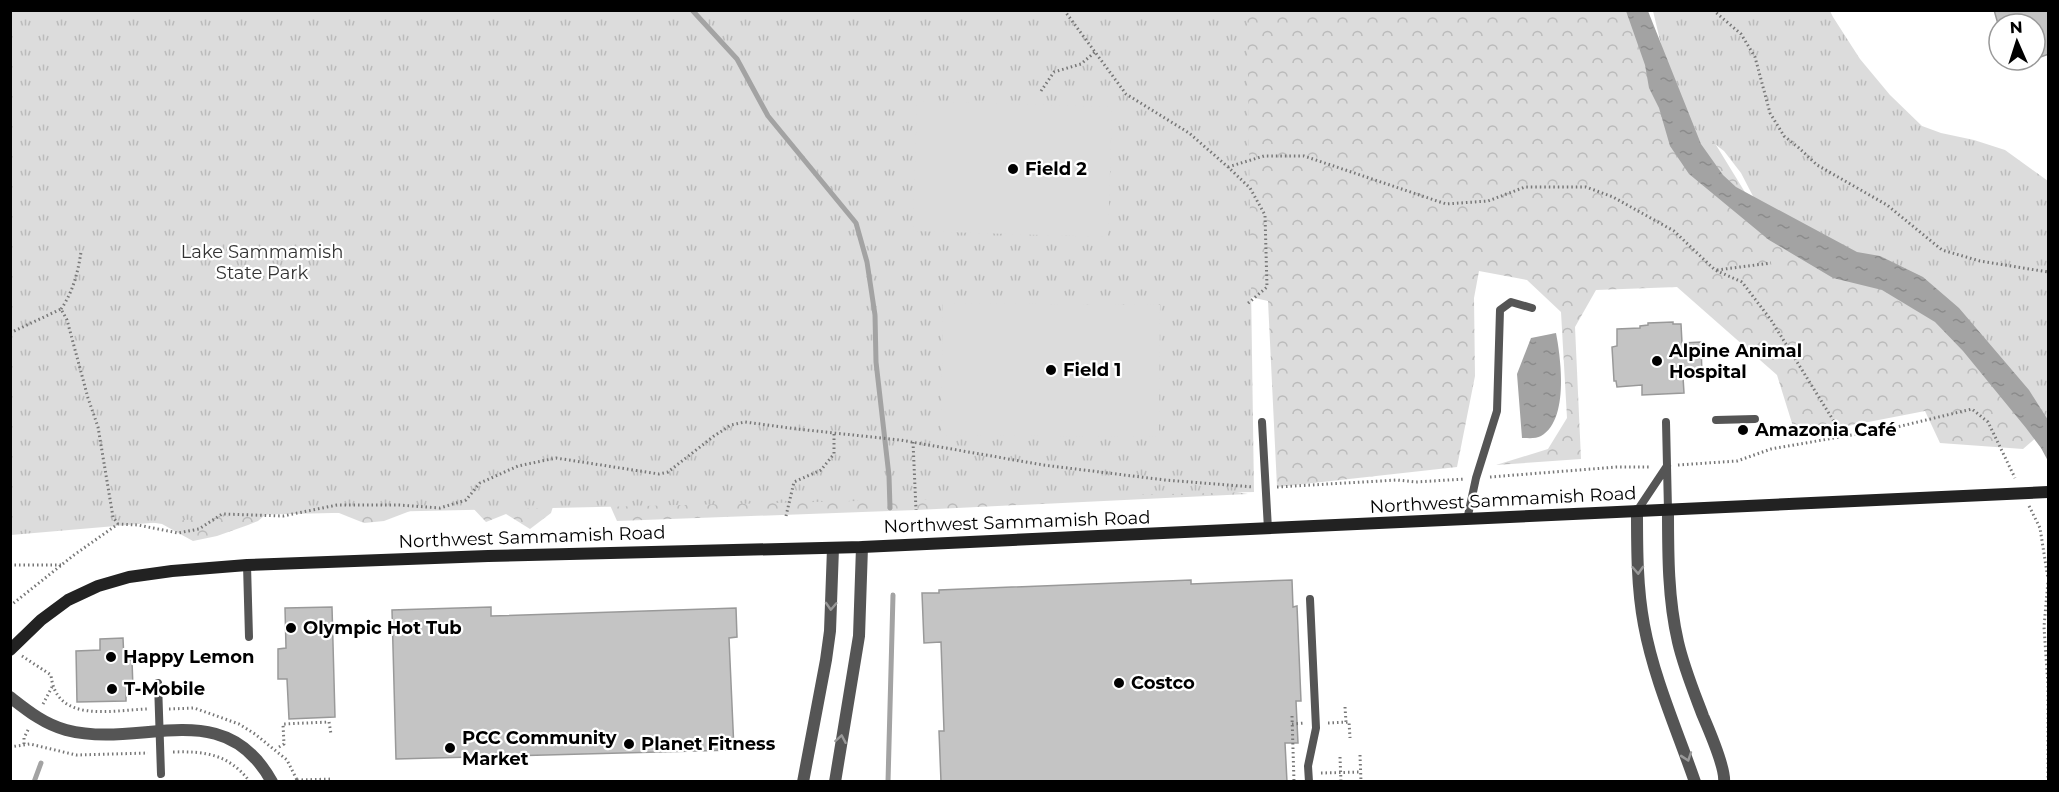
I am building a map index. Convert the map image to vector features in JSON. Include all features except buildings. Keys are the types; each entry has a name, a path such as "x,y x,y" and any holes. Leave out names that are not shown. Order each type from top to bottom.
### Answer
{"main road":[{"name":"Northwest Sammamish Road","path":"11,649 41,620 68,600 98,586 129,577 247,565 488,556 862,547 2049,492"}],"street":[{"path":"1668,510 1670,592 1676,632 1686,671 1720,761 1725,777 1724,782"},
{"path":"1637,511 1639,579 1648,644 1660,687 1695,782"},
{"path":"835,782 859,636 862,547"},
{"path":"803,782 830,631 833,548"},
{"path":"10,697 50,725 67,730 105,734 201,730 219,734 233,739 251,753 272,782"}],"lane":[{"path":"1467,520 1476,478 1497,411 1500,310 1511,302 1532,308"},
{"path":"1716,420 1755,419"},
{"path":"1262,422 1268,528"},
{"path":"1666,422 1668,510"},
{"path":"1637,511 1667,466"},
{"path":"247,565 249,637"},
{"path":"1309,782 1308,766 1316,728 1310,599"},
{"path":"158,683 161,774"}],"path":[{"path":"1064,10 1126,94 1189,133 1250,188 1265,215 1267,286 1246,305"},
{"path":"1713,10 1742,33 1755,57 1770,113 1784,136 1800,147 1817,165 1887,205 1942,250 1980,261 2049,272"},
{"path":"1041,91 1054,72 1081,64 1095,52"},
{"path":"1228,167 1264,156 1304,156 1446,204 1488,201 1525,187 1586,187 1613,196 1674,231 1716,270 1742,282 1771,320 1843,436"},
{"path":"10,333 61,309 74,283 81,252"},
{"path":"1716,270 1771,263"},
{"path":"61,309 67,320 98,427 112,517 118,524"},
{"path":"1679,465 1737,461 1771,449 1897,427 1972,409 1988,422 2016,480"},
{"path":"10,606 118,524 138,525 178,533 199,529 222,514 283,516 337,505 399,505 440,508 466,500 480,483 518,466 556,458 658,474 673,468 731,425 745,422 900,440"},
{"path":"786,516 794,482 821,470 834,454 834,433"},
{"path":"913,442 916,510"},
{"path":"2026,499 2040,528 2049,580 2044,627 2048,686 2048,782"},
{"path":"10,565 63,565"},
{"path":"11,649 51,675 52,687 57,696 63,703 73,708 96,711 194,708"},
{"path":"1345,707 1350,738"},
{"path":"1292,716 1294,782"},
{"path":"279,747 284,744 283,724 329,722 331,734"},
{"path":"1328,723 1346,722"},
{"path":"1292,724 1306,723"},
{"path":"10,747 24,744 37,745"},
{"path":"1360,755 1361,782"},
{"path":"1340,756 1341,782"},
{"path":"287,760 298,781 333,778"},
{"path":"1320,773 1361,772"}],"green space":[{"name":"Lake Sammamish State Park","path":"11,11 1641,11 1648,34 1762,220 1924,300 2039,435 2023,449 1940,443 1925,411 1796,436 1777,375 1677,287 1596,290 1575,327 1581,459 1496,465 1548,449 1567,418 1561,312 1527,280 1479,271 1474,298 1475,376 1457,467 1277,487 1268,301 1237,294 1207,487 1248,494 617,521 601,485 556,497 551,513 530,529 506,514 486,522 470,505 439,500 384,521 364,523 339,513 278,504 258,521 217,536 193,541 162,524 123,518"},
{"name":"Lake Sammamish State Park","path":"11,11 1247,11 1254,492 243,515 11,535"},
{"path":"1653,11 1830,11 1860,59 1890,95 1922,126 2005,150 2048,181 2048,438 1951,324 1756,202 1741,173 1724,151 1695,129 1669,78"},
{"name":"Field 2","path":"917,101 1112,107 1108,237 913,231"},
{"name":"Field 1","path":"943,303 1160,305 1159,437 941,435"}],"water":[{"path":"1626,11 1648,11 1701,144 1723,175 1736,187 1857,252 1880,256 1923,277 1959,308 2029,390 2048,420 2048,461 2026,428 1963,351 1935,322 1882,290 1833,278 1769,240 1689,174 1670,146 1659,108 1649,88 1645,65"},
{"path":"1556,333 1561,388 1556,417 1550,428 1541,436 1522,438 1517,374 1531,338"}],"waterway":[{"path":"692,10 737,59 768,116 856,223 867,262 875,315 876,362 889,476 890,508"},
{"path":"888,782 893,595"},
{"path":"34,782 41,763"}],"place":[{"name":"Field 2","path":"1013,169"},
{"name":"Alpine Animal Hospital","path":"1657,361"},
{"name":"Field 1","path":"1051,370"},
{"name":"Amazonia Café","path":"1743,430"},
{"name":"Olympic Hot Tub","path":"291,628"},
{"name":"Happy Lemon","path":"111,657"},
{"name":"Costco","path":"1119,683"},
{"name":"T-Mobile","path":"112,689"},
{"name":"Planet Fitness","path":"629,744"},
{"name":"PCC Community Market","path":"450,748"}]}
